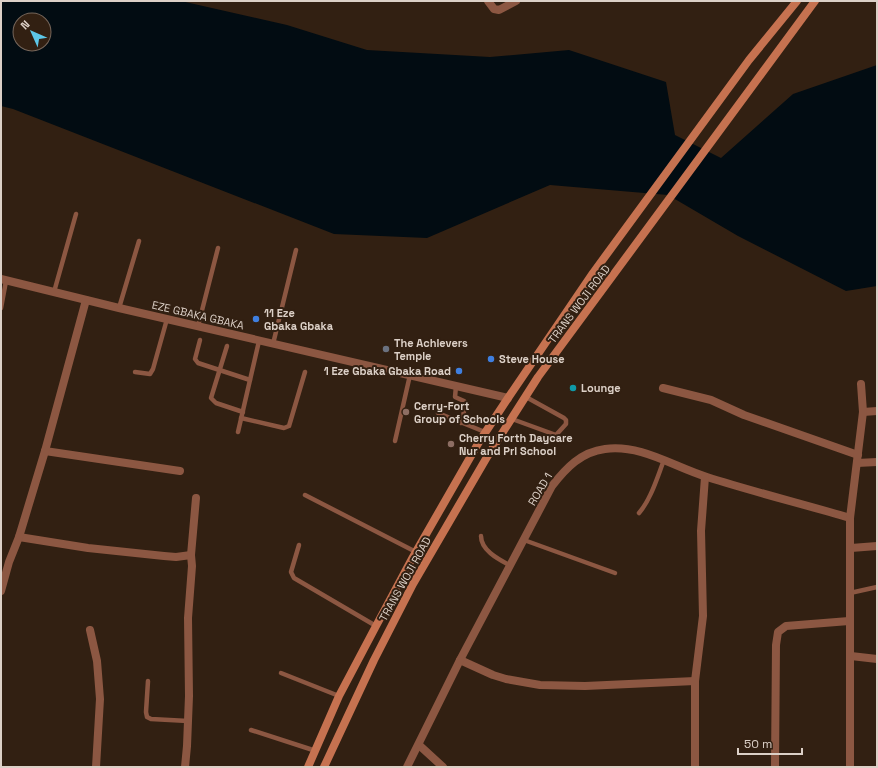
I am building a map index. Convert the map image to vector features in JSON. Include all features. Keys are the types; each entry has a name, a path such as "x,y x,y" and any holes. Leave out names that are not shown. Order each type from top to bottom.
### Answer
{"main road":[{"name":"TRANS WOJI ROAD","path":"308,767 339,696 376,626 416,552 486,432 593,273 749,60 797,1"},
{"name":"TRANS WOJI ROAD","path":"324,767 387,633 428,558 469,488 538,377 609,283 815,1"},
{"path":"416,552 428,558"},
{"path":"376,626 387,633"}],"street":[{"path":"488,1 494,9 499,10 516,1"},
{"name":"EZE GBAKA GBAKA","path":"4,280 259,341 508,398"},
{"path":"1,591 45,451 86,300"},
{"path":"850,767 850,518 863,412 861,384"},
{"path":"664,388 711,400 744,415 858,459 877,462"},
{"path":"863,412 877,411"},
{"name":"ROAD 1","path":"408,767 460,660 552,486 563,472 583,456 606,449 640,451 705,477 850,518"},
{"path":"45,451 180,471"},
{"path":"695,767 695,681 703,616 701,531 705,477"},
{"path":"185,767 188,721 188,618 196,498"},
{"path":"19,537 88,548 164,556 176,557 191,555"},
{"path":"851,548 877,546"},
{"path":"775,767 776,645 778,632 786,626 849,621"},
{"path":"90,630 97,661 100,699 96,767"},
{"path":"850,656 877,659"},
{"path":"460,660 506,679 540,685 585,686 695,681"},
{"path":"419,745 443,767"}],"lane":[{"path":"54,292 76,214"},
{"path":"119,308 139,241"},
{"path":"198,326 218,248"},
{"path":"273,344 296,250"},
{"path":"1,308 4,280"},
{"path":"135,372 150,374 153,369 166,319"},
{"path":"200,340 195,359 198,363 250,380"},
{"path":"238,432 259,341"},
{"path":"227,346 211,398 216,403 243,412"},
{"path":"241,418 287,428 289,426 305,372"},
{"path":"395,441 410,376"},
{"path":"456,386 455,397 464,401 466,404 462,423"},
{"path":"512,419 556,435 566,424 566,420 564,418 526,397"},
{"path":"438,414 486,432"},
{"path":"639,513 649,497 664,460"},
{"path":"305,495 416,552"},
{"path":"481,536 481,540 497,559 511,566"},
{"path":"524,540 615,573"},
{"path":"299,545 291,572 294,578 376,626"},
{"path":"850,593 877,587"},
{"path":"281,673 339,696"},
{"path":"148,681 147,718 188,721"},
{"path":"251,730 316,750"}],"shaded area":[{"path":"1,1 181,1 287,25 367,50 490,57 569,50 666,82 675,135 721,158 793,94 877,65 877,286 846,291 738,236 668,195 550,185 427,238 334,234 13,109 1,106"}],"place":[{"name":"11 Eze Gbaka Gbaka","path":"256,319"},
{"name":"The Achievers Temple","path":"386,349"},
{"name":"Steve House","path":"491,359"},
{"name":"1 Eze Gbaka Gbaka Road","path":"459,371"},
{"name":"Lounge","path":"573,388"},
{"name":"Cerry-Fort Group of Schools","path":"406,412"},
{"name":"Cherry Forth Daycare Nur and Pri School","path":"451,444"}]}
